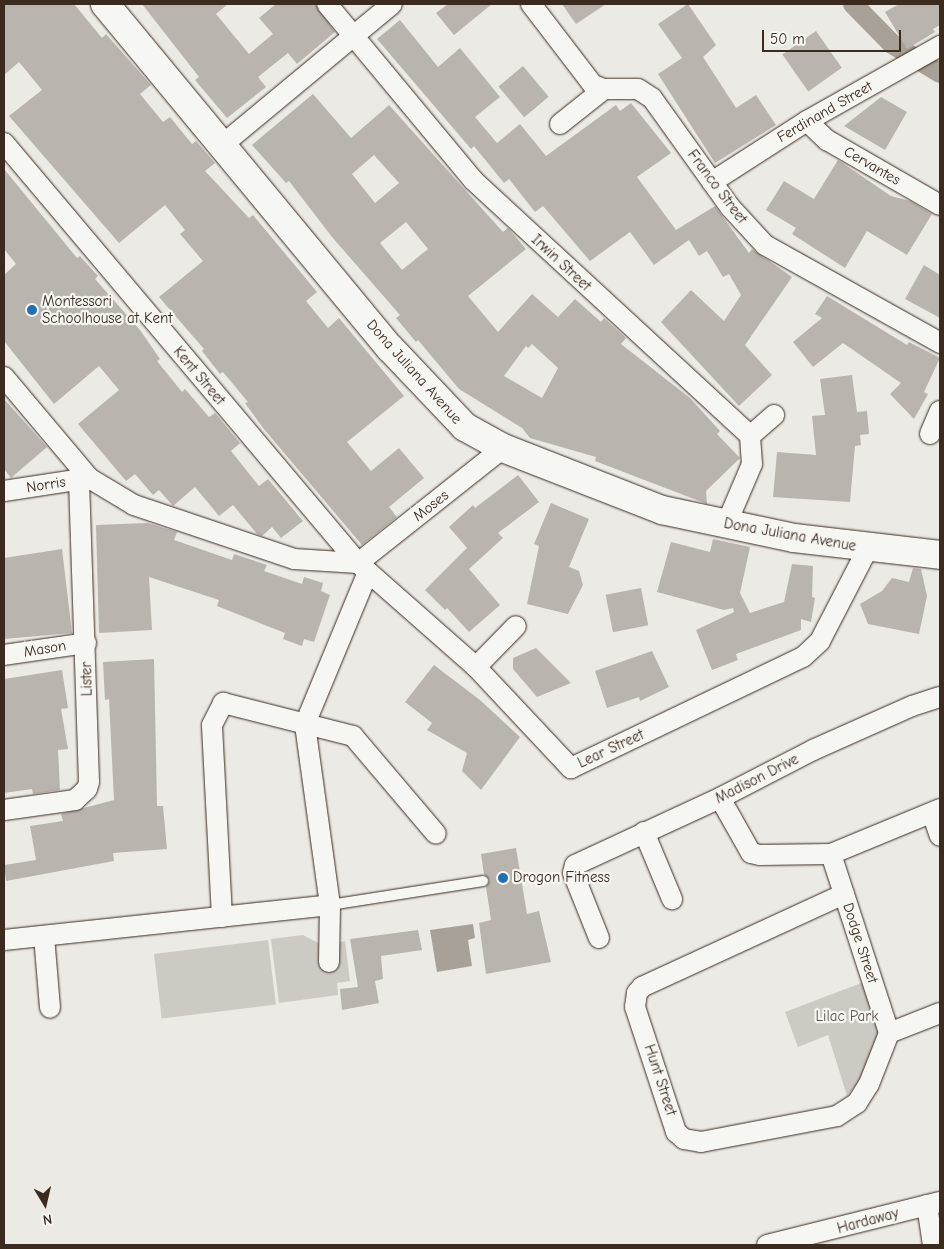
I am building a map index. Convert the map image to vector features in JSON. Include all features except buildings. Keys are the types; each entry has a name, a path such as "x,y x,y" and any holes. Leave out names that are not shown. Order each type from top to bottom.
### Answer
{"street":[{"name":"Dona Juliana Avenue","path":"105,4 220,146 440,404 465,427 503,448 609,492 662,510 726,525 868,548 940,555"},
{"name":"Irwin Street","path":"327,4 473,180 750,436"},
{"path":"220,146 352,35 392,4"},
{"path":"531,4 592,85 604,89"},
{"name":"Ferdinand Street","path":"712,182 806,121 936,49"},
{"path":"560,124 604,89"},
{"name":"Franco Street","path":"604,89 638,89 652,98 740,219 765,245 940,343"},
{"name":"Cervantes","path":"806,121 827,140 940,205"},
{"name":"Kent Street","path":"4,142 363,568"},
{"path":"4,377 84,479 134,505 294,560 363,568 305,724 330,905 330,962"},
{"path":"930,434 940,410"},
{"path":"726,525 752,464 750,436 774,416"},
{"name":"Moses","path":"363,568 503,448"},
{"name":"Norris","path":"4,491 84,479"},
{"name":"Lister","path":"4,810 75,800 87,789 84,479"},
{"name":"Lear Street","path":"363,568 476,666 571,768 803,657 820,641 868,548"},
{"path":"476,666 516,626"},
{"name":"Mason","path":"4,656 86,643"},
{"name":"Madison Drive","path":"599,938 573,873 576,865 720,798 813,750 912,706 940,697"},
{"path":"222,917 212,725 223,703 352,736 436,834"},
{"path":"720,798 751,853 831,854 936,811 940,836"},
{"path":"644,832 672,899"},
{"name":"Dodge Street","path":"831,854 889,1033"},
{"name":"Hunt Street","path":"844,894 642,987 637,992 635,1006 676,1132 684,1138 701,1142 837,1116 857,1103 869,1084 889,1033"},
{"path":"4,940 330,905"},
{"path":"44,936 50,1008"},
{"path":"889,1033 940,1013"},
{"path":"933,1204 933,1245"},
{"name":"Hardaway","path":"767,1245 826,1239 933,1204"}],"lane":[{"path":"330,905 483,881"}],"green space":[{"path":"303,935 324,946 345,941 350,981 337,983 338,995 279,1003 271,939"},
{"path":"268,940 276,1005 162,1019 154,954"},
{"name":"Lilac Park","path":"864,982 880,1032 861,1079 847,1096 828,1035 798,1047 785,1012"}],"shaded area":[{"path":"473,924 475,938 468,940 472,966 437,972 430,930"}],"waterway":[{"path":"853,4 892,44 940,73"}],"place":[{"name":"Montessori Schoolhouse at Kent","path":"32,310"},
{"name":"Drogon Fitness","path":"503,878"}]}
